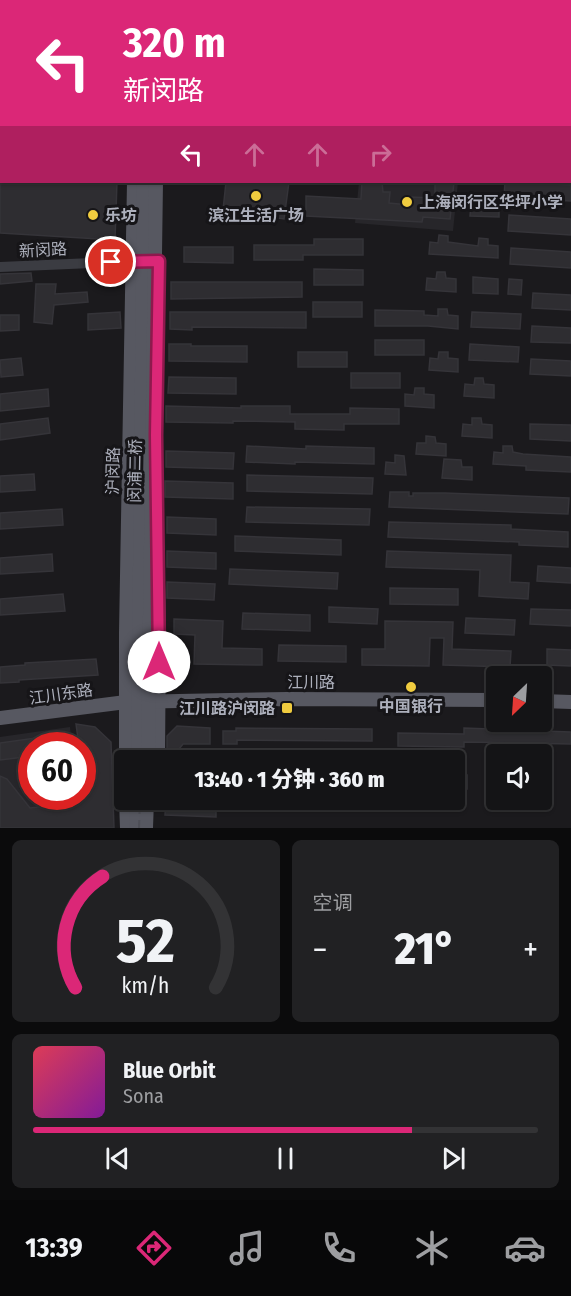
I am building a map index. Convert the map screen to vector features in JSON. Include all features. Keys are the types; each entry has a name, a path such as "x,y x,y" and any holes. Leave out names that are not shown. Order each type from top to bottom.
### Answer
{"main road":[{"name":"沪闵路","path":"126,750 126,620 134,183"},
{"name":"闵浦二桥","path":"138,750 144,183"},
{"name":"闵浦二桥","path":"148,750 158,183"},
{"path":"158,183 156,445 160,700 158,750"},
{"name":"江川路","path":"126,702 160,700 486,700"},
{"path":"552,701 571,702"},
{"name":"江川东路","path":"0,718 126,702"},
{"path":"126,810 127,828"},
{"path":"136,828 137,810"},
{"path":"146,828 147,810"},
{"path":"156,810 156,828"}],"street":[{"name":"新闵路","path":"0,267 159,261"}],"shaded area":[{"name":"上海闵行区华坪小学","path":"359,183 458,183 453,231 355,223"},
{"path":"70,727 71,732 35,732"},
{"path":"18,734 18,810 45,810 0,828 0,737"}],"building":[{"path":"0,183 117,183 115,240 0,233"},
{"name":"滨江生活广场","path":"226,183 289,183 284,219 223,210"},
{"path":"362,183 382,183 383,192 390,192 389,203 409,205 410,197 435,198 435,183 454,183 450,219 423,217 422,222 306,216 306,196 361,199"},
{"path":"505,183 571,185 571,201 504,197"},
{"path":"480,197 489,198 490,204 499,205 499,217 470,216 471,204 479,205"},
{"path":"509,215 571,219 571,235 508,231"},
{"path":"439,235 448,236 448,242 478,246 479,238 488,239 488,245 498,246 498,258 429,254 430,242 438,243"},
{"path":"314,239 363,239 363,255 303,255 303,260 254,260 254,245 314,245"},
{"path":"184,247 233,247 233,263 184,262"},
{"path":"511,248 571,252 571,268 510,264"},
{"path":"314,269 363,270 363,285 314,285"},
{"path":"437,272 445,272 446,278 456,279 456,292 426,290 427,278 436,279"},
{"path":"31,273 32,281 0,284 0,274"},
{"path":"473,277 498,279 498,294 473,293"},
{"path":"509,279 522,280 521,295 508,294"},
{"path":"171,282 302,282 302,297 171,299"},
{"path":"36,284 56,284 55,294 87,292 88,302 54,305 52,324 34,322"},
{"path":"533,293 571,295 571,310 532,308"},
{"path":"313,302 362,302 362,317 313,317"},
{"path":"438,309 447,309 448,315 458,316 458,329 428,326 375,326 375,310 424,311 424,315 438,316"},
{"path":"120,312 121,328 88,330 88,314"},
{"path":"170,312 306,312 306,328 192,327 192,330 170,329"},
{"path":"472,312 521,314 520,329 471,327"},
{"path":"0,315 19,315 19,330 0,331"},
{"path":"532,326 571,328 571,343 531,342"},
{"path":"375,340 424,340 424,355 375,355"},
{"path":"169,344 247,346 247,362 169,361"},
{"path":"470,344 519,347 518,362 469,360"},
{"path":"298,352 347,352 347,367 298,367"},
{"path":"439,352 448,352 448,358 458,359 458,372 429,370 430,358 438,359"},
{"path":"21,358 23,375 1,377 0,360"},
{"path":"531,359 571,361 571,376 530,374"},
{"path":"351,373 400,373 400,388 351,388"},
{"path":"169,377 236,378 236,394 168,393"},
{"path":"475,378 483,378 484,384 494,385 494,398 464,396 465,384 474,385"},
{"path":"415,388 424,388 424,394 434,395 434,408 405,406 405,394 414,395"},
{"path":"48,389 49,406 0,411 0,394"},
{"path":"166,406 241,408 241,406 290,406 290,414 350,414 350,408 399,409 399,424 344,424 344,430 295,429 295,422 166,422"},
{"path":"48,418 50,433 0,440 0,424"},
{"path":"472,418 481,418 482,424 492,425 492,438 462,436 463,424 472,425"},
{"path":"530,424 571,425 571,441 530,439"},
{"path":"426,436 435,437 436,443 446,444 446,456 416,454 417,443 426,443"},
{"path":"247,446 306,449 306,446 374,448 374,464 246,462"},
{"path":"503,446 512,446 513,452 523,454 571,457 571,472 526,470 526,466 493,464 494,452 503,453"},
{"path":"166,451 234,453 233,469 166,467"},
{"path":"395,455 404,456 406,475 385,474 386,462 395,463"},
{"path":"444,459 461,460 462,467 472,467 472,480 442,478"},
{"path":"34,474 35,490 0,492 0,476"},
{"path":"247,475 373,478 372,494 247,491"},
{"path":"165,481 233,483 233,499 165,497"},
{"path":"390,492 409,492 409,496 413,496 413,493 445,493 569,498 568,514 389,507"},
{"path":"247,507 370,509 369,525 246,522"},
{"path":"62,509 63,525 0,529 0,513"},
{"path":"167,517 216,519 216,535 167,533"},
{"path":"389,522 511,525 511,529 568,532 568,547 519,545 519,542 388,537"},
{"path":"235,536 341,540 341,555 235,551"},
{"path":"167,551 216,553 216,569 167,567"},
{"path":"387,551 511,555 510,582 529,583 528,599 479,596 480,570 386,567"},
{"path":"52,554 53,571 0,574 0,558"},
{"path":"538,566 571,568 571,583 537,581"},
{"path":"230,569 338,573 337,589 229,584"},
{"path":"167,582 215,584 214,600 167,598"},
{"path":"390,588 458,589 458,605 390,604"},
{"path":"63,594 65,611 0,615 0,599"},
{"path":"329,607 378,609 377,624 329,622"},
{"path":"531,609 571,610 571,626 530,624"},
{"path":"243,613 310,615 310,631 242,629"},
{"path":"466,618 515,620 514,635 465,633"},
{"path":"174,619 223,621 222,648 262,649 262,665 194,664 195,635 174,634"},
{"path":"385,621 453,622 452,649 511,651 510,666 443,665 444,638 430,638 429,666 362,665 362,649 385,649"},
{"path":"279,645 346,646 346,662 278,661"},
{"path":"547,649 571,650 571,666 547,665"},
{"path":"96,659 98,675 0,683 0,667 25,665 25,663"},
{"path":"76,724 95,727 111,742 114,828 0,828 0,776 7,779 18,793 18,810 96,810 96,732 77,732"},
{"path":"177,726 210,728 210,744 183,744 179,750 167,750 167,736"},
{"path":"236,728 372,729 372,741 237,740 237,744 223,744 223,731 236,731"},
{"path":"464,728 486,729 486,732 571,732 571,744 464,742 464,747 398,746 398,733 464,734"},
{"path":"18,740 18,758 0,760 0,743"},
{"path":"465,775 467,775 467,789 465,789"},
{"path":"165,810 216,810 216,817 165,815"}],"railway":[{"path":"141,750 148,183"},
{"path":"139,828 140,810"}],"place":[{"name":"滨江生活广场","path":"256,196"},
{"name":"上海闵行区华坪小学","path":"407,202"},
{"name":"乐坊","path":"93,215"},
{"name":"中国银行","path":"411,687"},
{"name":"江川路沪闵路","path":"287,708"}],"route":[{"path":"111,262 159,261 156,497 159,662"}]}
